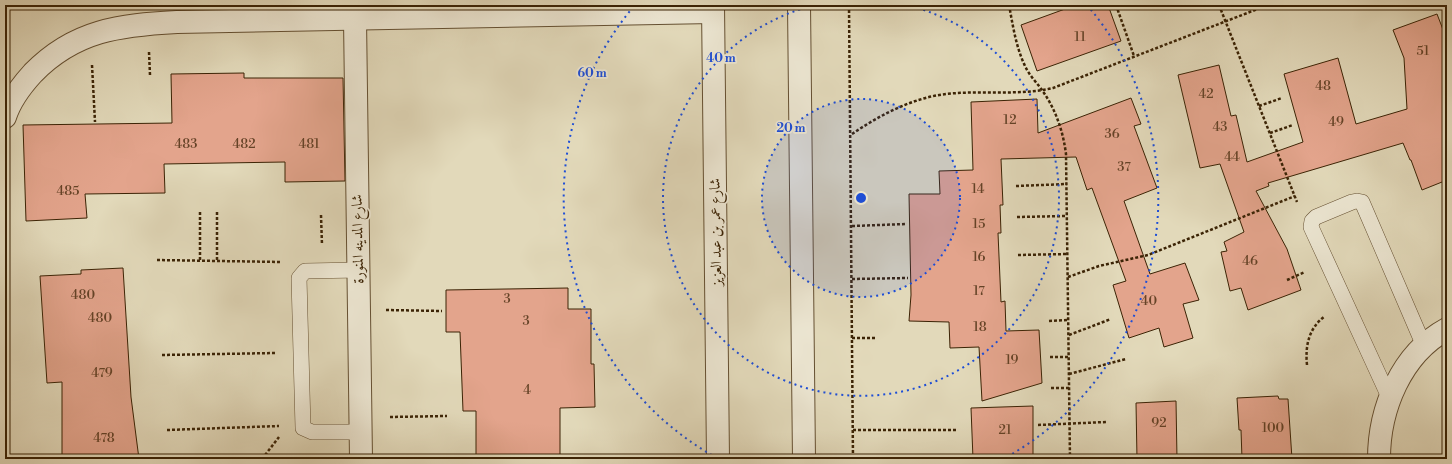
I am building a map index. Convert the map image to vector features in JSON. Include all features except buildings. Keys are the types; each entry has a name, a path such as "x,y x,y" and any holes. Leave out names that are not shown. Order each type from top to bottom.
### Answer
{"street":[{"path":"799,5 804,459"},
{"path":"5,117 25,82 48,57 91,35 177,13 355,19 475,11 713,8"},
{"name":"شارع عمر بن عبد العزيز","path":"713,8 718,459"},
{"name":"شارع المدينه المنورة","path":"355,19 361,458"},
{"path":"1379,459 1381,426 1389,397 1398,378 1424,346 1447,328"}],"lane":[{"path":"1389,397 1311,227 1312,221 1316,217 1352,202 1362,202 1424,346"},
{"path":"359,270 305,271 300,275 300,352 296,425 309,432 361,424"}],"path":[{"path":"849,5 854,459"},
{"path":"1009,5 1021,57 1026,69 1042,90 1061,127 1066,154 1070,459"},
{"path":"1116,5 1134,56"},
{"path":"1219,5 1300,208 1312,221"},
{"path":"851,134 889,112 946,94 1042,90 1053,88 1268,5"},
{"path":"1445,5 1447,11"},
{"path":"91,35 95,122"},
{"path":"1260,106 1282,98"},
{"path":"1270,133 1293,125"},
{"path":"1016,186 1067,184"},
{"path":"1068,277 1099,266 1148,255 1295,196"},
{"path":"200,211 200,260"},
{"path":"217,212 217,260"},
{"path":"321,216 322,270"},
{"path":"1017,217 1067,216"},
{"path":"852,226 907,224"},
{"path":"1018,255 1068,254"},
{"path":"157,260 277,261 290,266 300,275"},
{"path":"852,279 908,278"},
{"path":"1307,365 1306,352 1308,338 1314,327 1323,317 1346,304"},
{"path":"359,310 442,311"},
{"path":"1069,335 1111,319"},
{"path":"1049,321 1068,320"},
{"path":"852,338 877,338"},
{"path":"162,355 300,352"},
{"path":"1050,357 1069,357"},
{"path":"1069,374 1126,359"},
{"path":"1051,388 1069,388"},
{"path":"361,424 447,416"},
{"path":"1038,425 1106,422"},
{"path":"167,430 296,425"},
{"path":"262,459 296,425"},
{"path":"853,430 958,430"},
{"path":"361,458 440,456 442,459"},
{"path":"1095,459 1106,459"}]}
